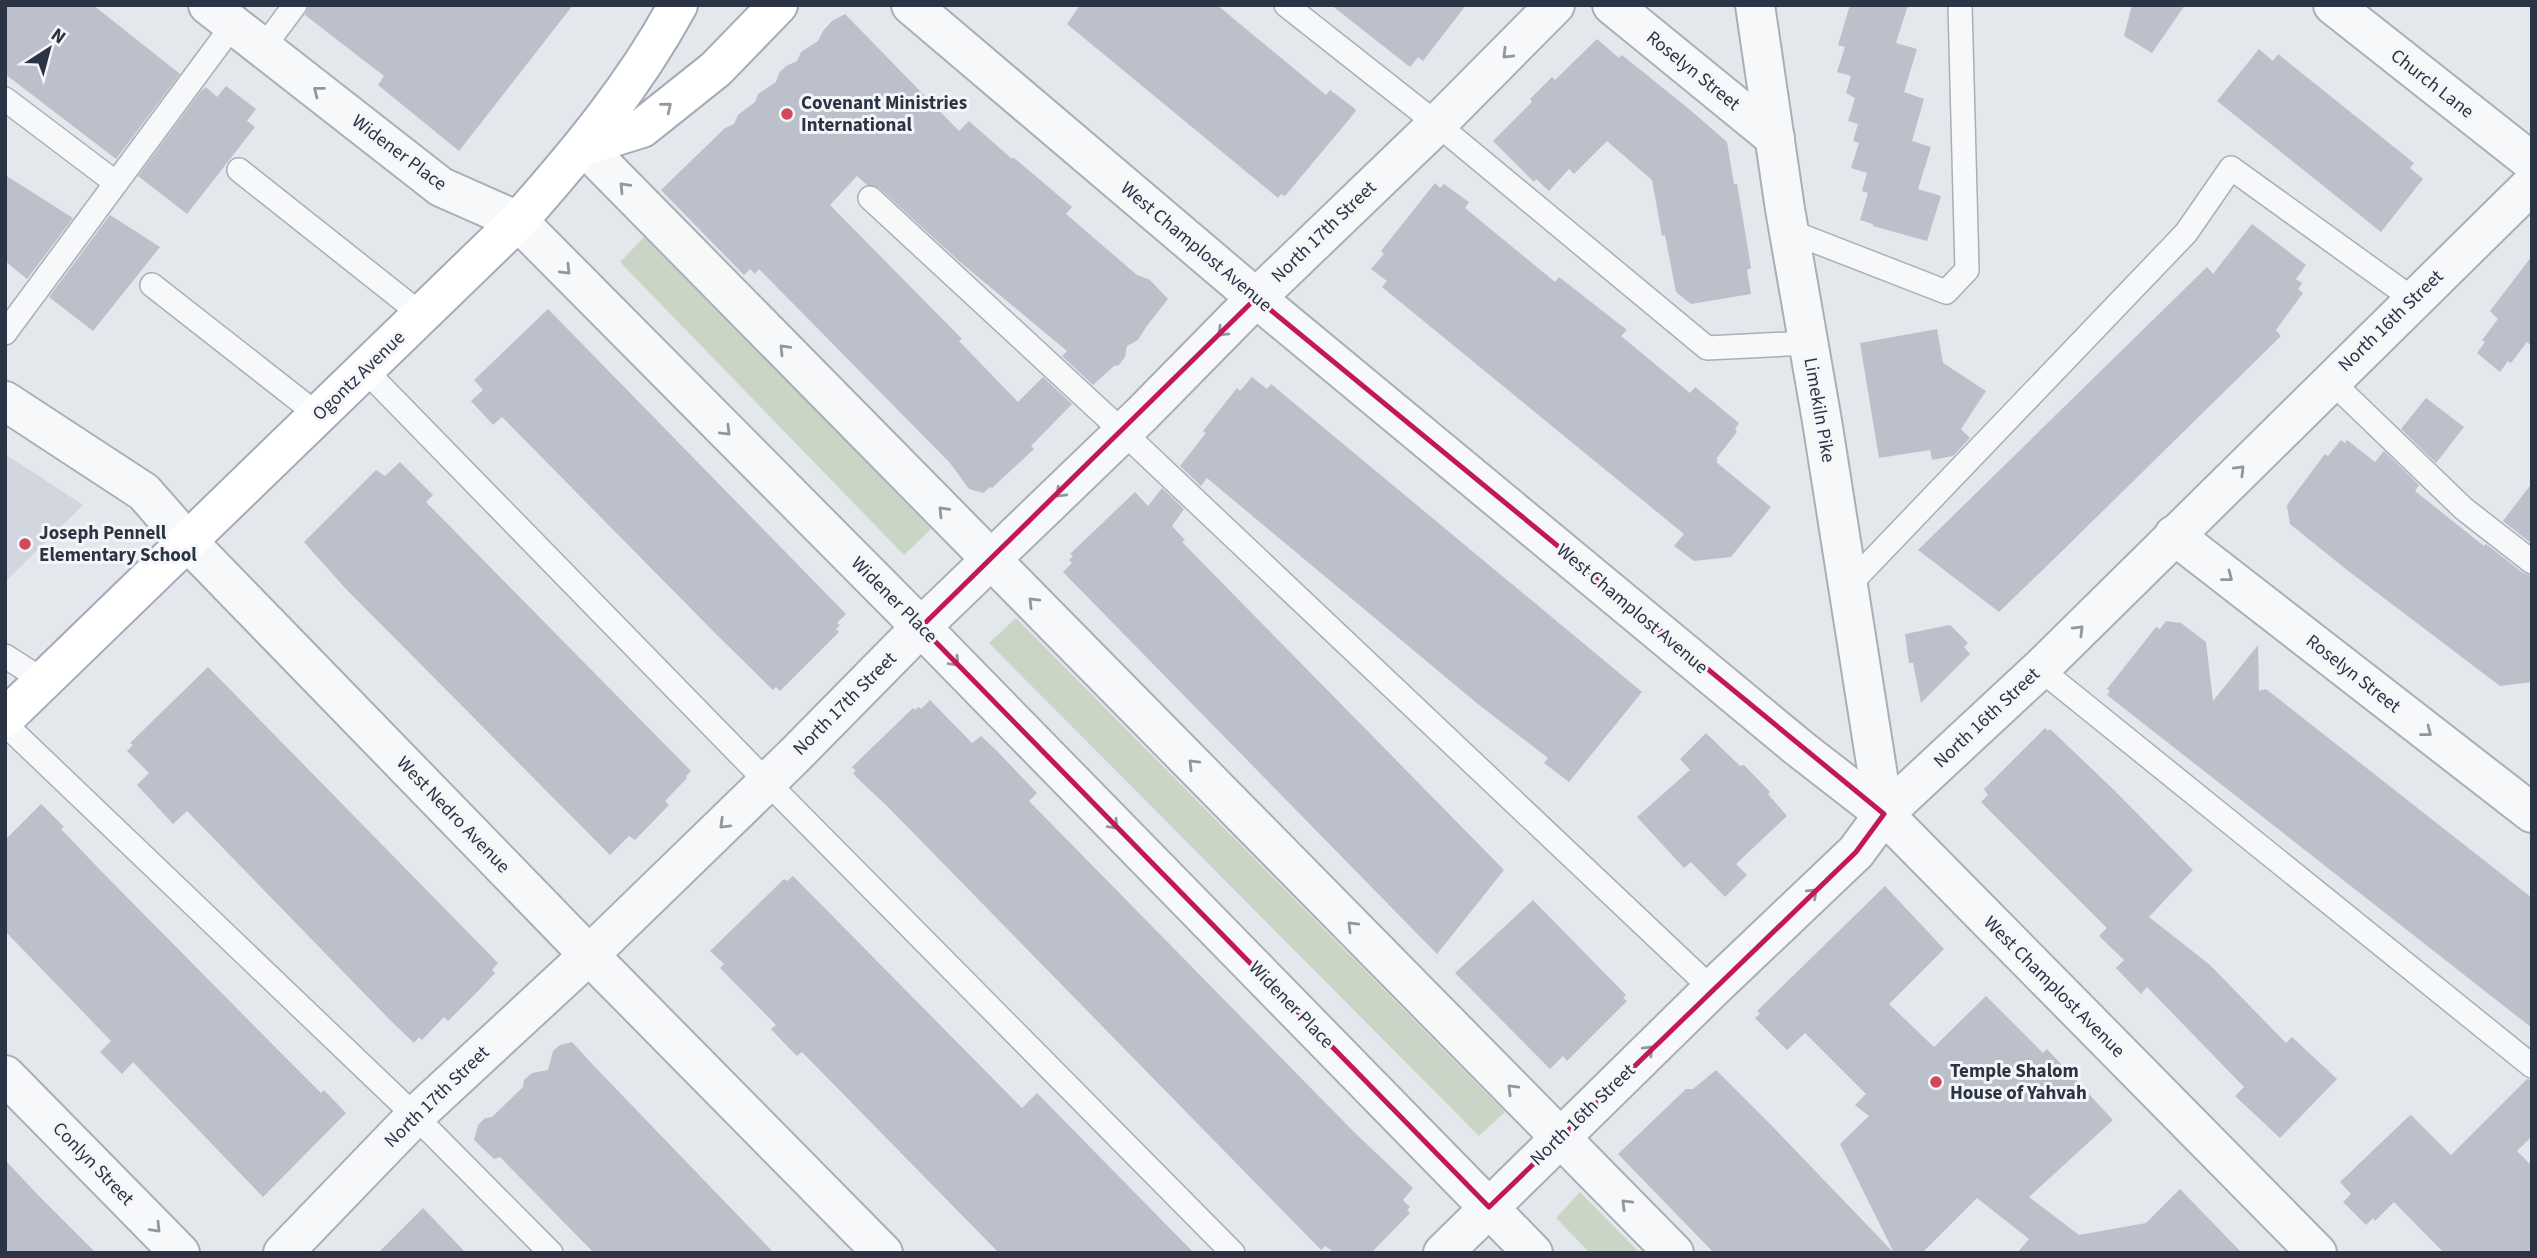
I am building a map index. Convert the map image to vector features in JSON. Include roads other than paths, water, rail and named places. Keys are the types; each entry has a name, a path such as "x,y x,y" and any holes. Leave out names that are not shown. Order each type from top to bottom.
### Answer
{"main road":[{"name":"Ogontz Avenue","path":"5,718 518,221 584,146 625,91 678,5"},
{"path":"584,146 642,128 716,69 778,5"}],"street":[{"name":"West Champlost Avenue","path":"911,5 1256,298 1799,748 1884,814 2317,1253"},
{"name":"North 17th Street","path":"283,1253 415,1116 589,955 767,782 921,627 1437,124 1555,5"},
{"name":"Roselyn Street","path":"1612,5 1775,138"},
{"name":"Limekiln Pike","path":"1755,5 1788,231 1884,814"},
{"name":"Church Lane","path":"2333,5 2532,162"},
{"name":"Widener Place","path":"221,15 441,187 518,221 921,627 1534,1253"},
{"path":"584,146 1674,1253"},
{"name":"North 16th Street","path":"1443,1253 1856,852 1884,814 2040,669 2532,184"},
{"name":"West Nedro Avenue","path":"5,401 144,492 187,541 589,955 883,1253"},
{"name":"Roselyn Street","path":"2174,535 2532,814"},
{"name":"Conlyn Street","path":"5,1074 180,1253"}],"lane":[{"path":"262,48 295,5"},
{"path":"1286,5 1437,124 1707,348 1808,343"},
{"path":"1788,231 1946,292 1967,270 1960,5"},
{"path":"5,333 116,183 221,15"},
{"path":"5,99 116,183"},
{"path":"1848,586 2186,233 2231,168 2414,299"},
{"path":"239,170 422,315"},
{"path":"870,198 1123,432 1712,989"},
{"path":"152,285 317,415"},
{"path":"365,370 767,782 1233,1253"},
{"path":"2330,381 2465,509 2532,562"},
{"path":"5,656 44,681"},
{"path":"2040,669 2532,1066"},
{"path":"5,724 415,1116 551,1253"}],"place":[{"name":"Covenant Ministries International","path":"787,114"},
{"name":"Joseph Pennell Elementary School","path":"25,544"},
{"name":"Temple Shalom House of Yahvah","path":"1936,1082"}]}
